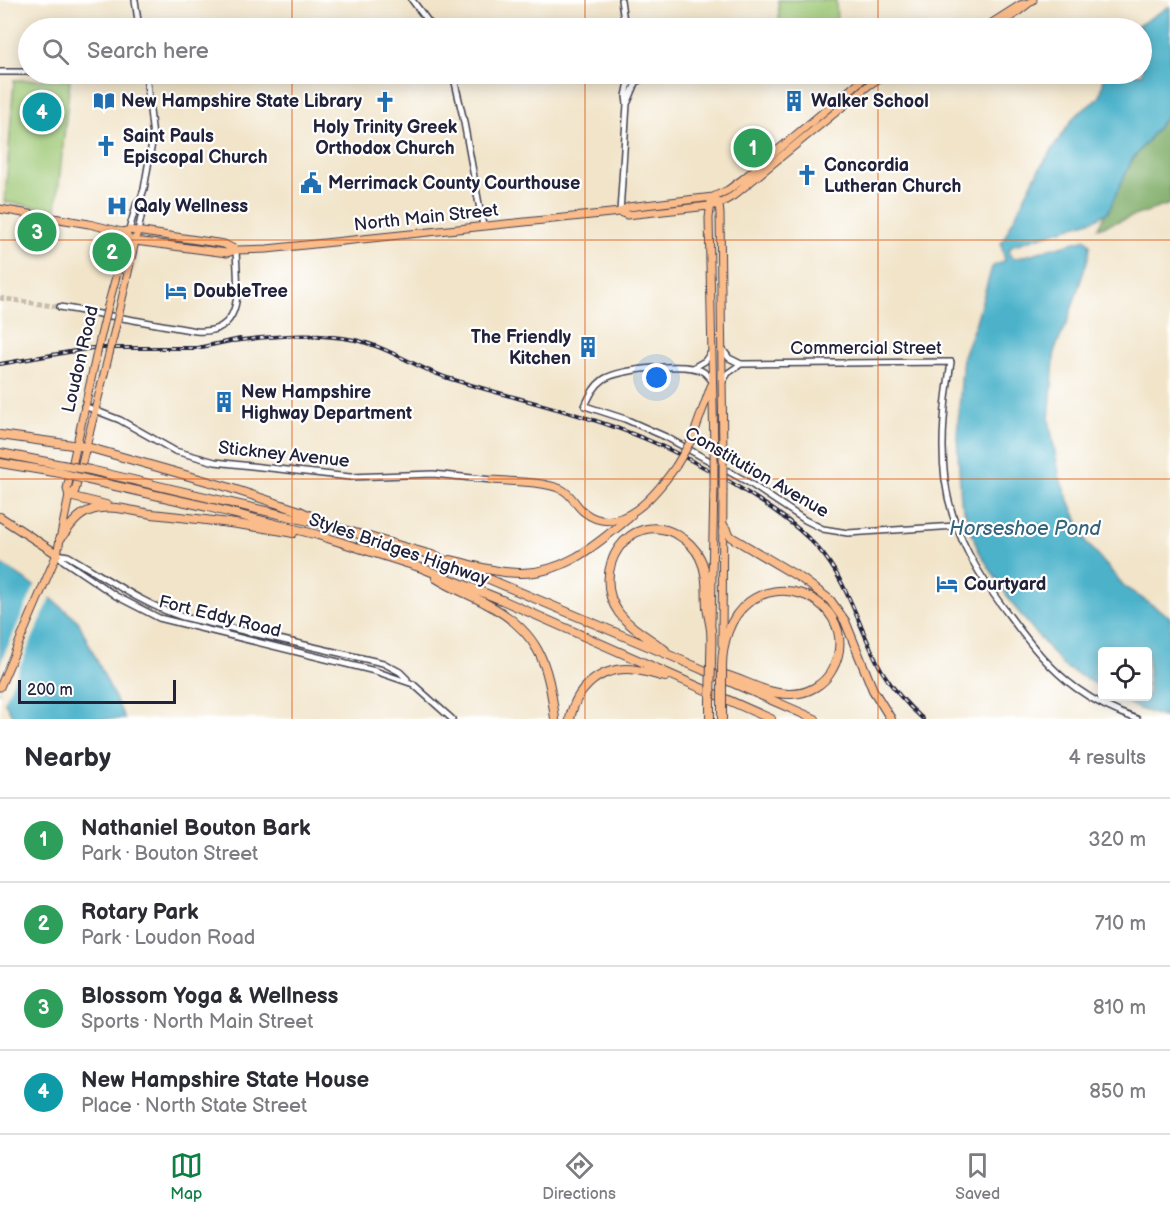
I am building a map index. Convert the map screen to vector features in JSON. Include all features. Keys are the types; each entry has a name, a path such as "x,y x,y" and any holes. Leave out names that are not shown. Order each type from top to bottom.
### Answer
{"highway":[{"path":"0,435 87,447 224,486 300,511 334,527"},
{"name":"Styles Bridges Highway","path":"0,453 90,470 334,527 432,555 676,658"},
{"name":"Styles Bridges Highway","path":"0,463 60,473 208,507 347,544 422,568 502,600 771,719"},
{"path":"69,496 145,513 231,523 347,544"},
{"path":"60,539 85,512 109,506"},
{"path":"432,555 499,571 530,573 548,570 582,555 631,516"},
{"path":"0,517 57,554"},
{"path":"723,525 731,537 816,588 839,610 851,632 873,690 891,719"},
{"path":"710,719 710,702 711,662 711,630 706,573 701,559 692,546 678,535 660,529 643,530 627,538 619,547 611,562 608,579 612,600 629,624 676,658 705,671 815,719"},
{"path":"422,568 444,583 501,611 528,635 546,667 555,719"},
{"path":"705,671 730,676 777,693 804,692 818,686 834,668 839,653 838,634 831,616 815,600 793,591 772,591 753,598 736,615 729,627 722,663 722,707 722,719"},
{"path":"570,719 573,706 582,690 591,682 613,671 637,670 686,682"}],"main road":[{"path":"1000,18 1030,1"},
{"path":"1012,18 1030,1"},
{"path":"711,630 714,450 709,206 713,197 728,190 858,84"},
{"path":"720,204 772,165 870,84"},
{"path":"713,197 720,204 723,455 722,663"},
{"name":"North Main Street","path":"0,209 89,224 126,234 135,241 227,253 236,250 528,223 620,212 628,207 713,197"},
{"name":"North Main Street","path":"620,212 627,215 720,204"},
{"name":"North Main Street","path":"126,234 138,231 224,244 236,250"},
{"name":"Loudon Road","path":"69,496 75,491 87,447 138,231"},
{"name":"Loudon Road","path":"0,687 57,554 69,496 67,489 84,406 126,234"},
{"path":"492,480 561,489 567,492 582,511 605,520 631,516 658,489 676,466 692,439 713,381"}],"street":[{"path":"135,0 138,18"},
{"path":"412,0 426,18"},
{"path":"621,0 624,18"},
{"path":"0,72 18,72"},
{"path":"126,234 137,202 141,198 153,137 147,84"},
{"path":"456,84 464,117 483,226"},
{"path":"620,212 627,84"},
{"path":"627,104 637,84"},
{"path":"138,231 144,204 141,198"},
{"path":"60,307 196,331 214,329 225,324 236,310 236,250"},
{"path":"722,349 729,358 741,363"},
{"path":"693,368 705,361 712,350"},
{"name":"Commercial Street","path":"741,363 951,362 944,416 943,458 950,504 956,526 970,559 1019,630 1062,678 1089,697 1137,719"},
{"path":"722,383 729,372 741,363"},
{"name":"Constitution Avenue","path":"693,368 649,368 616,374 597,385 585,406 625,419 666,437 746,481 805,520 823,529 848,533 956,526"},
{"path":"693,368 702,370 713,381"},
{"name":"Stickney Avenue","path":"84,406 120,420 175,451 215,462 350,477 433,474 492,480"},
{"name":"Fort Eddy Road","path":"57,554 116,596 159,618 298,651 408,681 452,719"}],"green space":[{"path":"778,0 836,0 837,18 779,18"},
{"path":"14,80 18,80 18,84 70,84 56,210 5,202"},
{"path":"1170,112 1170,204 1098,228 1132,160"}],"water":[{"name":"Horseshoe Pond","path":"1170,6 1170,112 1132,160 1108,212 1096,219 1011,246 1009,253 1013,259 1086,239 1090,245 1089,255 1067,323 1055,349 1049,420 1060,479 1087,543 1125,587 1170,617 1170,719 1139,709 1124,701 1152,701 1152,647 1098,647 1098,686 1063,666 1013,605 978,550 961,501 957,436 963,356 976,322 992,267 1005,260 1001,244 1038,171 1074,117 1100,97 1103,84 1152,84 1152,18"},
{"path":"0,563 46,594 78,621 125,719 14,719 0,693"}],"pier":[{"path":"36,583 52,595 3,704 0,699 0,664"}],"tunnel":[{"path":"0,298 60,307"}],"railway":[{"path":"233,341 309,335 368,343 451,379 633,434 707,469 776,511 817,547 846,591 882,671 911,708 923,719"},
{"path":"0,364 92,348 197,348 240,339"}],"place":[{"name":"New Hampshire State Library","path":"104,101"},
{"name":"Walker School","path":"794,101"},
{"name":"Holy Trinity Greek Orthodox Church","path":"385,102"},
{"name":"New Hampshire State House","path":"42,112"},
{"name":"Saint Pauls Episcopal Church","path":"106,146"},
{"name":"Nathaniel Bouton Bark","path":"753,148"},
{"name":"Concordia Lutheran Church","path":"807,175"},
{"name":"Merrimack County Courthouse","path":"311,183"},
{"name":"Qaly Wellness","path":"117,206"},
{"name":"Blossom Yoga & Wellness","path":"37,232"},
{"name":"Rotary Park","path":"112,252"},
{"name":"DoubleTree","path":"176,291"},
{"name":"The Friendly Kitchen","path":"588,347"},
{"name":"New Hampshire Highway Department","path":"224,402"},
{"name":"Courtyard","path":"947,584"}]}
